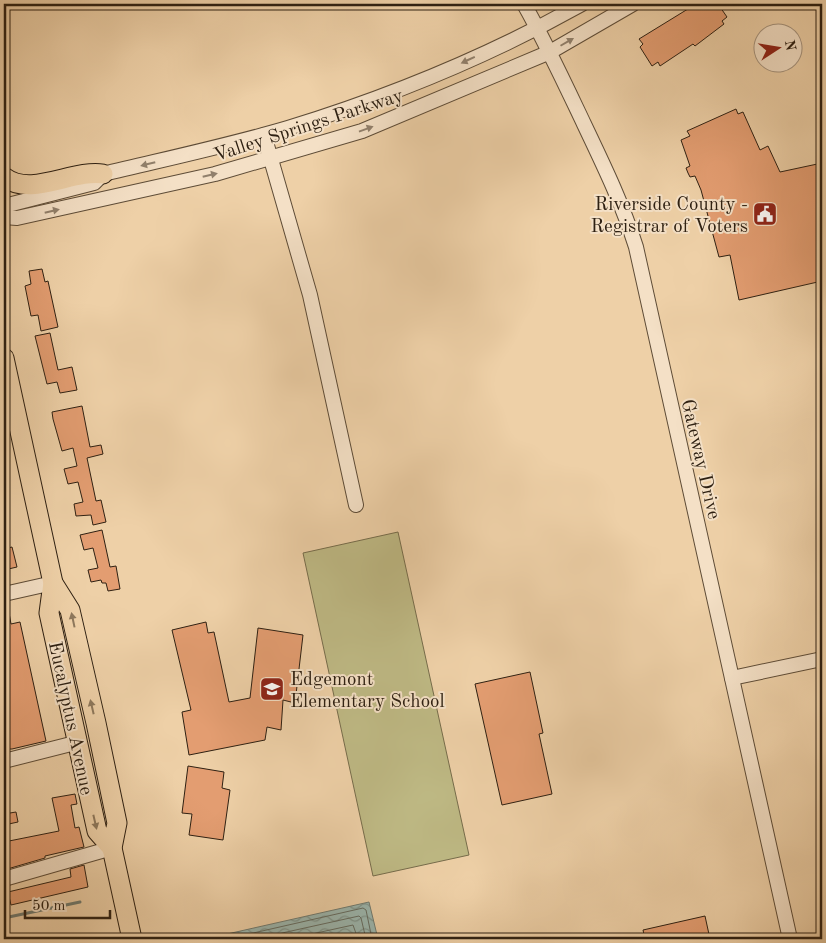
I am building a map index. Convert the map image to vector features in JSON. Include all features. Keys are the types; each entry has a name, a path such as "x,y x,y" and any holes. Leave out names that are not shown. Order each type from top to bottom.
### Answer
{"main road":[{"path":"4,177 8,180 26,184 90,172 103,174"},
{"name":"Eucalyptus Avenue","path":"4,360 54,583 70,610 96,724 117,823 112,848 132,939"},
{"name":"Eucalyptus Avenue","path":"54,583 50,613 97,832 112,848"}],"street":[{"name":"Gateway Drive","path":"524,4 550,52 622,203 636,247 790,939"},
{"name":"Valley Springs Parkway","path":"4,206 94,183 103,174 264,135 348,109 405,87 537,27 582,4"},
{"name":"Valley Springs Parkway","path":"4,217 16,218 215,174 362,131 550,52 633,4"},
{"path":"264,135 310,295 356,505"},
{"path":"4,594 54,583"},
{"path":"732,678 822,659"},
{"path":"4,761 79,742"},
{"path":"4,879 112,848"}],"shaded area":[{"path":"398,532 469,855 373,876 303,553"}],"water":[{"path":"369,902 378,939 205,939"}],"building":[{"path":"696,4 718,4 727,17 722,21 724,24 695,46 693,44 660,66 658,62 652,66 640,47 643,44 639,39"},
{"name":"Riverside County - Registrar of Voters","path":"736,109 738,114 743,112 760,150 768,146 780,172 822,163 822,281 739,300 730,255 719,257 701,190 695,176 690,177 686,168 690,166 681,140 690,136 687,131"},
{"path":"42,269 45,282 48,281 58,327 41,331 38,315 31,316 25,286 31,284 29,271"},
{"path":"50,333 58,370 72,367 77,390 60,393 57,382 47,384 35,336"},
{"path":"82,406 90,447 101,445 103,454 87,458 96,501 101,500 106,522 93,525 91,515 76,516 74,504 83,502 78,482 68,484 64,469 77,466 73,448 62,451 52,412"},
{"path":"102,530 110,567 116,566 120,589 108,591 106,583 102,583 101,580 91,582 88,570 98,568 93,548 84,550 80,535"},
{"path":"12,547 17,567 4,570 4,549"},
{"path":"4,607 8,607 11,624 20,622 46,741 12,749 4,749"},
{"path":"206,622 208,633 214,632 229,702 250,698 258,628 303,635 295,703 283,700 281,730 267,727 265,740 189,755 182,712 191,710 172,630"},
{"path":"530,672 543,733 539,734 552,794 502,805 475,684"},
{"path":"188,766 224,772 222,788 230,790 223,840 189,835 192,814 182,813"},
{"path":"75,794 77,804 71,805 75,828 79,827 84,847 45,856 45,858 4,870 4,842 59,831 52,798"},
{"path":"16,812 18,822 4,825 4,814"},
{"path":"84,865 88,887 11,905 8,892 71,877 70,869"},
{"path":"705,916 710,939 645,939 643,930"}],"waterway":[{"path":"4,918 80,902"}],"place":[{"name":"Riverside County - Registrar of Voters","path":"765,214"},
{"name":"Edgemont Elementary School","path":"272,689"}]}
